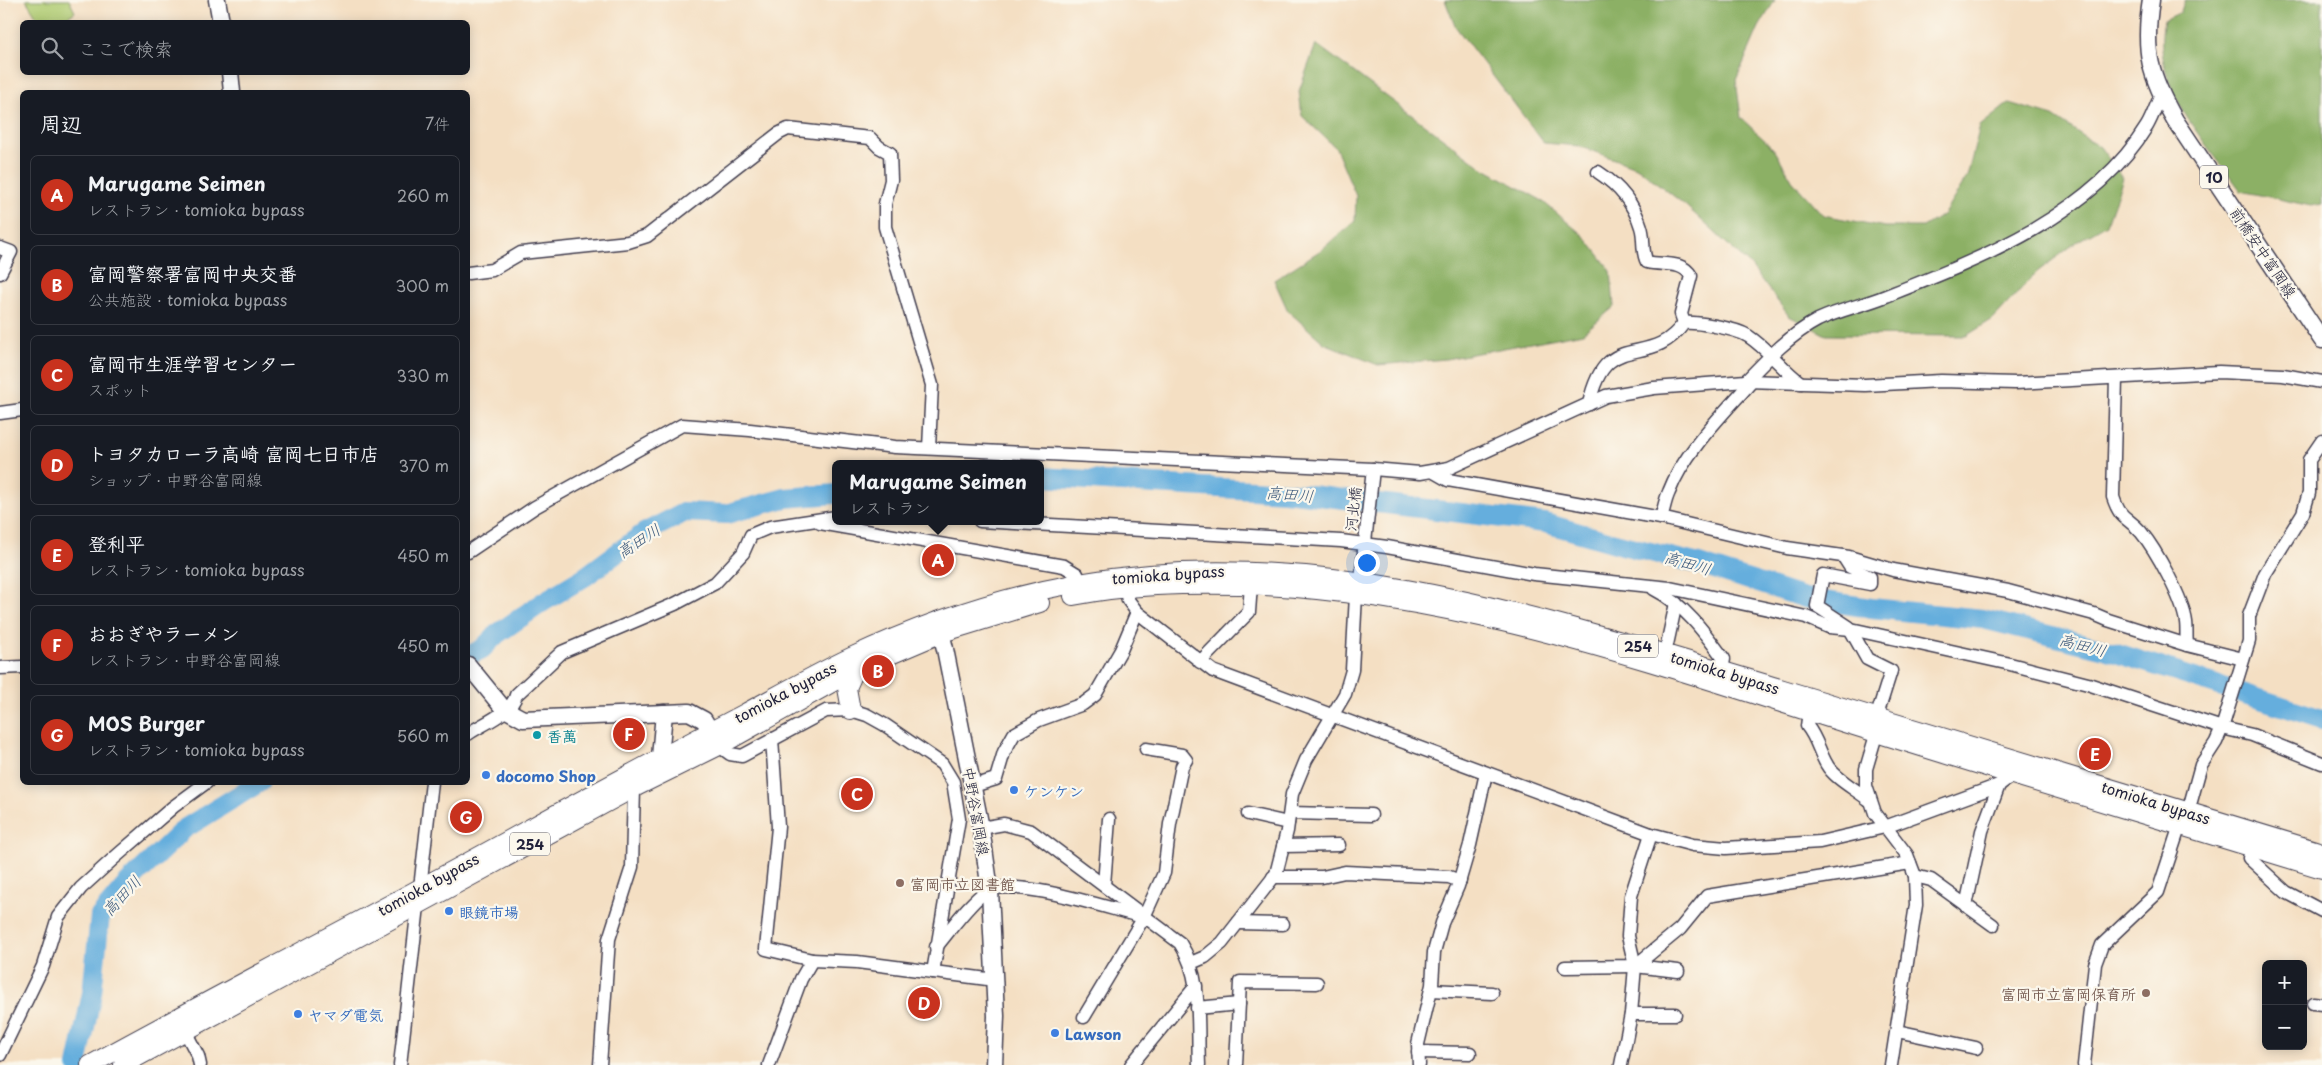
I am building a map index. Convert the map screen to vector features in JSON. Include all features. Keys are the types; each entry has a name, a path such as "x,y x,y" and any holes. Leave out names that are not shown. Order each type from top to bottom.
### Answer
{"highway":[{"name":"tomioka bypass","path":"90,1065 122,1056 185,1031 660,757 715,738 856,670 982,606 1080,582 1153,572 1212,570 1272,571 1358,587 1432,608 1554,636 1809,712 1879,726 2006,780 2184,819 2322,852"},
{"name":"tomioka bypass","path":"122,1056 418,897 634,788 850,658 940,626 1077,595 1125,588 1182,584 1358,587 1426,591 1665,654 1722,671 1879,726 2184,819 2253,848 2322,869"},
{"path":"851,710 847,688 856,670"}],"main road":[{"path":"216,0 221,20"},
{"name":"前橋安中富岡線","path":"2151,0 2148,58 2161,95 2175,120 2322,340"},
{"path":"230,75 232,90"},
{"name":"中野谷富岡線","path":"940,626 981,828 990,890 995,980 994,1065"},
{"path":"470,667 504,709 523,719 540,720 682,712 695,714 704,720 715,738"},
{"path":"660,757 664,713"}],"street":[{"path":"1662,518 1669,491 1681,469 1704,436 1771,355 1818,320 1948,271 2030,232 2071,207 2131,149 2148,124 2161,95"},
{"path":"470,273 492,270 521,254 628,242 647,236 778,134 788,129 870,138 879,147 890,153 891,180 885,204 885,227 932,385 929,448"},
{"path":"1598,172 1613,182 1634,213 1642,228 1644,255 1647,262 1681,265 1688,269 1691,276 1681,314 1684,323"},
{"path":"0,248 11,252 0,273"},
{"path":"1589,404 1593,384 1600,370 1609,361 1616,356 1667,342 1684,323 1695,322 1732,329 1747,335 1771,355 1784,370 1801,383"},
{"path":"470,551 535,507 682,426 750,430 895,447 1372,473 1434,472 1449,468 1606,396 1628,391 1749,381 1865,385 1941,381 2015,383 2219,372 2283,375 2322,382"},
{"path":"2116,378 2113,497 2119,513 2140,531 2149,544 2180,600 2186,621 2187,645"},
{"path":"0,413 20,410"},
{"path":"2084,1065 2095,964 2102,945 2158,892 2201,765 2216,742 2222,728 2249,640 2249,616 2265,574 2303,513 2310,494 2309,460 2322,441"},
{"path":"1434,472 1448,480 1662,518 1787,548 1843,556 1893,570 2008,591 2094,614 2187,645 2243,659"},
{"name":"河北橋","path":"1191,963 1205,957 1222,943 1273,877 1283,846 1292,794 1306,760 1345,694 1352,670 1358,587 1365,545 1372,473"},
{"path":"470,733 515,701 516,695 562,652 675,604 715,583 742,552 751,535 770,527 832,518"},
{"path":"804,521 1064,566 1077,574 1080,582"},
{"path":"1044,525 1341,541 1387,547 1534,574 1670,588 1806,617 1829,627 2006,663 2088,684 2222,728 2252,735 2322,763"},
{"path":"1843,556 1850,567 1870,577 1870,584 1823,575 1817,606 1851,630 1867,659 1891,671 1879,709 1879,726 1866,770 1866,786 1869,800 1885,827 1904,850 1915,876 1916,905 1891,1065"},
{"path":"1200,662 1249,612 1250,585"},
{"path":"1650,587 1676,603 1705,633 1724,659 1722,671"},
{"path":"1125,588 1128,600 1136,612 1213,671 1650,834 1693,845 1726,848 1820,842 1885,827 2006,780"},
{"path":"1665,654 1676,603"},
{"path":"973,786 996,779 1004,752 1014,734 1040,720 1083,704 1095,695 1121,650 1136,612"},
{"path":"0,668 20,667"},
{"path":"715,738 730,754 742,756 826,711 851,710 867,715 885,725 942,764 952,782 958,810 957,833 933,972"},
{"path":"1809,712 1807,726 1818,742 1826,764 1832,772 1869,800"},
{"path":"772,739 778,827 766,949 812,960 857,962 995,980"},
{"path":"1084,1016 1144,917 1164,873 1170,824 1182,766 1186,760 1182,755 1146,749"},
{"path":"1470,1053 1418,1059 1418,1044 1431,990 1434,952 1442,923 1460,880 1486,773"},
{"path":"1966,906 1982,832 2006,780"},
{"path":"0,1055 44,966 58,917 81,888 173,807 203,785"},
{"path":"400,1065 432,785"},
{"path":"600,1065 609,939 632,867 634,788"},
{"path":"1248,814 1289,818 1372,815"},
{"path":"1104,885 1109,819"},
{"path":"981,828 1004,824 1031,831 1180,942 1191,963 1196,986 1199,1065"},
{"path":"1621,1065 1631,1014 1635,966 1628,936 1631,896 1650,834"},
{"path":"1283,846 1339,845"},
{"path":"2253,848 2249,858 2286,892 2322,911"},
{"path":"1635,966 1680,929 1708,896 1910,863"},
{"path":"1273,877 1322,877 1345,872 1449,877 1460,880"},
{"path":"1915,876 1931,880 1993,925"},
{"path":"936,948 977,899 990,890 1010,887 1144,917"},
{"path":"1238,923 1284,924"},
{"path":"769,1065 800,979 812,960"},
{"path":"1565,967 1635,966 1678,971"},
{"path":"1236,1065 1240,982 1318,983"},
{"path":"1132,1065 1196,986"},
{"path":"1431,990 1492,993"},
{"path":"1197,1008 1239,1004"},
{"path":"1631,1014 1676,1014"},
{"path":"185,1031 198,1056 200,1065"},
{"path":"1897,1031 1976,1048"}],"green space":[{"path":"26,0 69,0 75,12 63,20 39,20"},
{"path":"1445,0 1775,0 1759,27 1736,80 1741,118 1774,149 1794,183 1823,215 1885,227 1923,227 1944,214 1967,177 1980,126 2009,103 2053,116 2100,147 2123,178 2107,224 2078,241 2037,272 1993,319 1966,336 1826,335 1789,316 1750,265 1685,205 1638,168 1579,146 1544,143 1455,26"},
{"path":"2185,0 2322,0 2322,204 2311,206 2241,191 2197,133 2173,90 2165,68 2162,45 2164,20 2181,12"},
{"path":"1316,44 1483,168 1541,200 1585,237 1611,271 1614,307 1583,333 1446,359 1378,365 1324,343 1288,311 1274,280 1321,250 1355,221 1356,196 1336,148 1302,116 1299,91"}],"waterway":[{"name":"高田川","path":"1044,477 1285,492 1545,523 1699,564 1805,598 1871,608 1983,619 2101,648 2322,719"},
{"name":"高田川","path":"470,655 482,649 497,634 543,602 586,576 644,533 685,512 726,514 785,498 832,494"},
{"name":"高田川","path":"77,1065 92,993 100,916 127,884 184,829 255,785"}],"place":[{"name":"Marugame Seimen","path":"938,560"},
{"name":"富岡警察署富岡中央交番","path":"878,671"},
{"name":"おおぎやラーメン","path":"629,734"},
{"name":"香萬","path":"537,735"},
{"name":"登利平","path":"2095,754"},
{"name":"docomo Shop","path":"486,775"},
{"name":"ケンケン","path":"1014,790"},
{"name":"富岡市生涯学習センター","path":"857,794"},
{"name":"MOS Burger","path":"466,817"},
{"name":"富岡市立図書館","path":"900,883"},
{"name":"眼鏡市場","path":"449,911"},
{"name":"富岡市立富岡保育所","path":"2146,993"},
{"name":"トヨタカローラ高崎 富岡七日市店","path":"924,1003"},
{"name":"ヤマダ電気","path":"298,1014"},
{"name":"Lawson","path":"1055,1033"}]}
